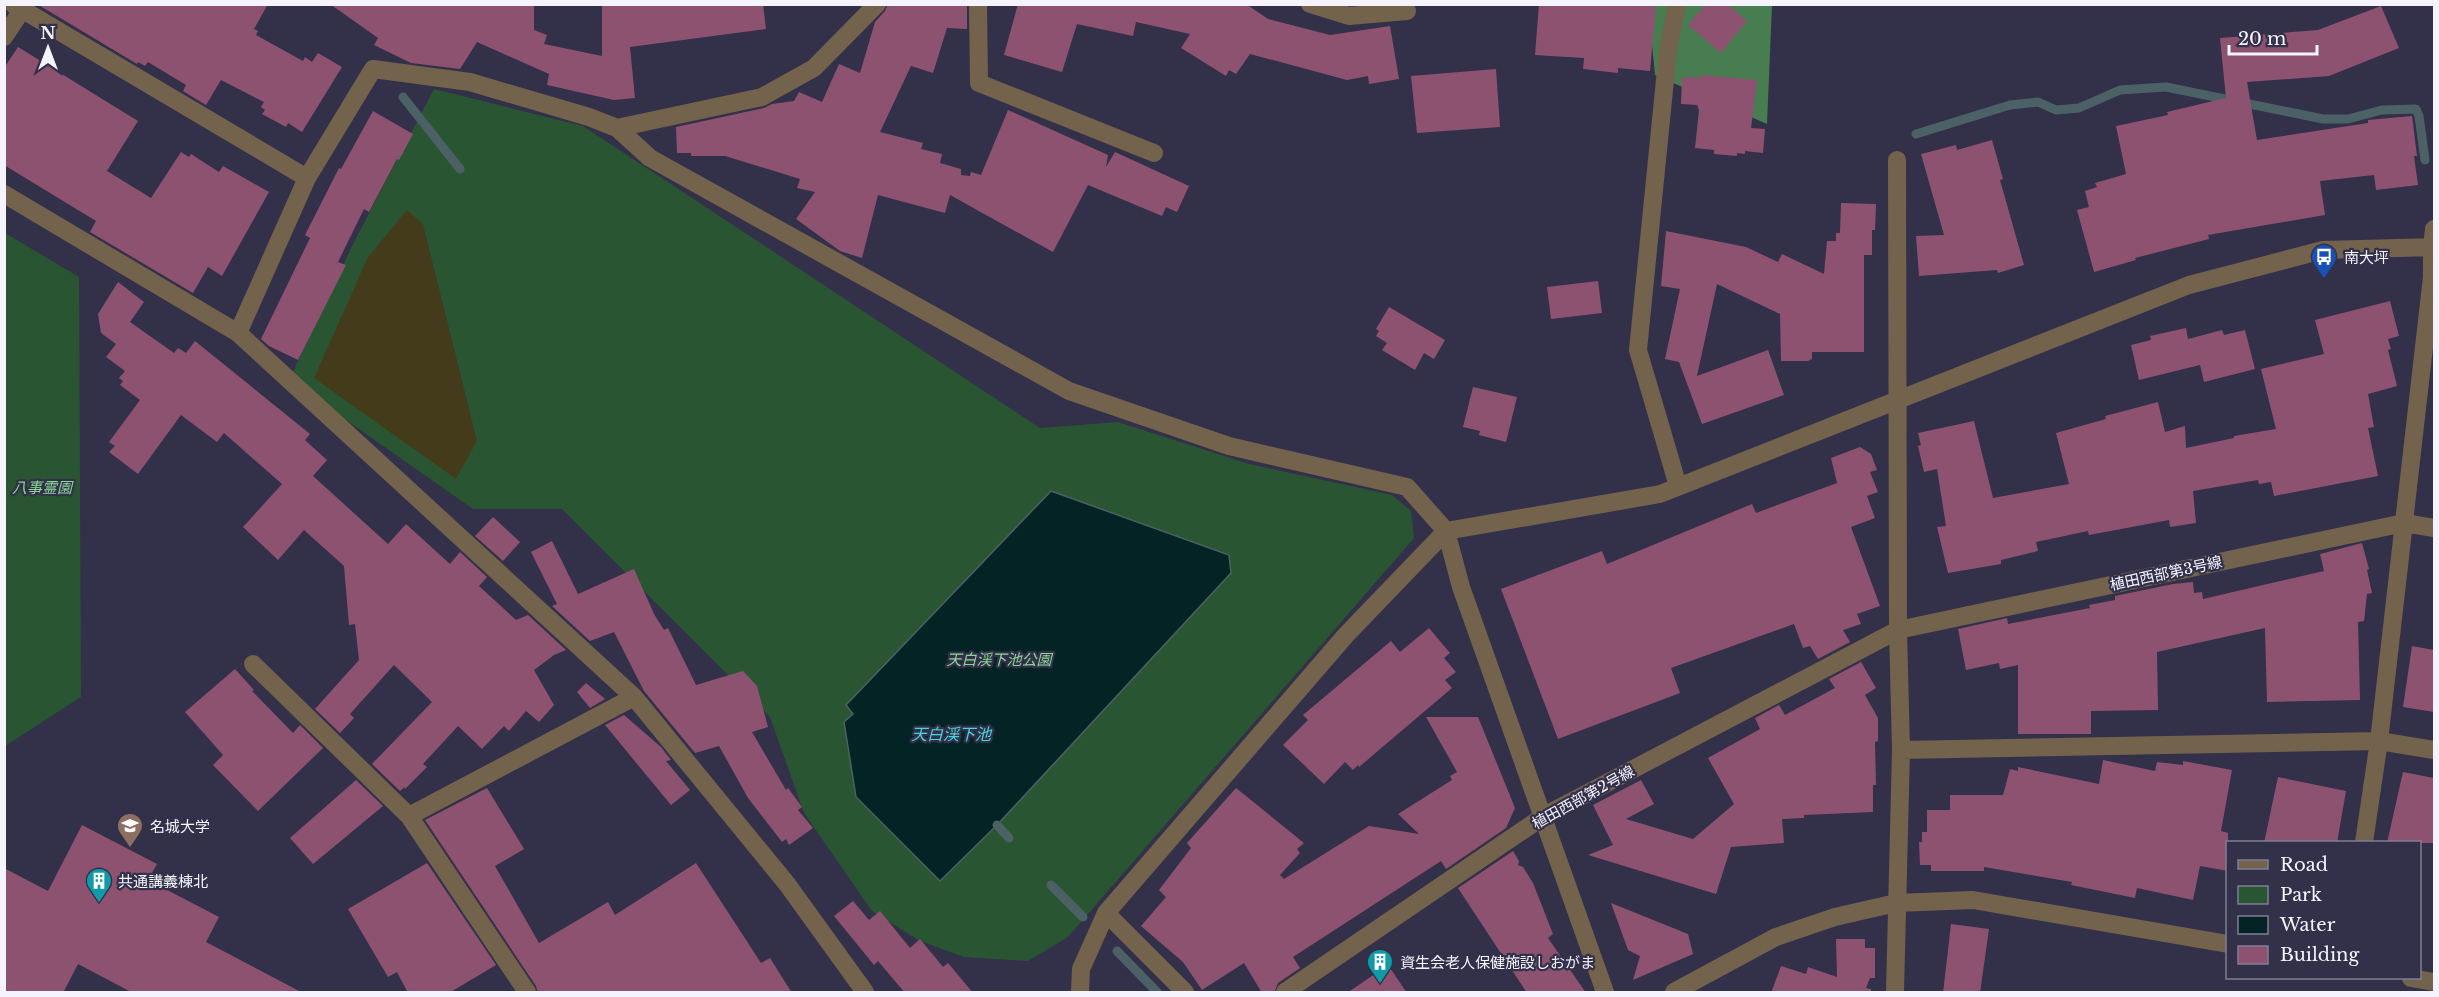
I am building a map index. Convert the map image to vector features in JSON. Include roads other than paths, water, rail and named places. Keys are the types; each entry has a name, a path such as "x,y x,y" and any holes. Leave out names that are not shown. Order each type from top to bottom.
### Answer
{"street":[{"path":"617,128 762,97 814,68 877,4"},
{"path":"978,4 979,82 1154,153"},
{"path":"1310,4 1349,16 1407,11"},
{"path":"1677,4 1668,50 1638,350 1678,486"},
{"path":"4,37 20,7 307,178"},
{"path":"238,333 307,178 373,69 470,82 589,117 617,128 650,158 1069,391 1229,446 1407,487 1446,531 1461,587 1605,993"},
{"path":"1894,993 1901,750 1898,630 1897,160"},
{"path":"4,194 238,333 634,697 787,884 861,984 865,993"},
{"path":"2364,841 2379,741 2404,523 2432,277 2434,229"},
{"path":"1080,993 1081,969 1106,913 1346,635 1446,531 1660,494 2189,285 2323,250 2433,247"},
{"name":"植田西部第3号線","path":"1898,630 2404,523 2434,528"},
{"name":"植田西部第2号線","path":"1285,993 1544,816 1898,630"},
{"path":"253,664 409,816 527,993"},
{"path":"409,816 634,697"},
{"path":"1901,750 2379,741 2434,750"},
{"path":"1674,993 1776,938 1835,917 1896,903 1973,900 2226,944"},
{"path":"1106,913 1185,993"},
{"path":"2417,979 2434,982"}],"water":[{"name":"天白渓下池","path":"1051,491 1229,555 1231,573 997,825 940,881 856,797 844,722 853,714 846,705"}],"waterway":[{"path":"1916,134 2010,105 2038,102 2056,110 2079,108 2120,90 2166,87 2323,119 2348,119 2382,110 2416,109 2425,160"},
{"path":"403,97 460,169"},
{"path":"997,825 1009,838"},
{"path":"1051,885 1083,917"},
{"path":"1117,951 1157,992"}],"place":[{"name":"南大坪","path":"2324,280"},
{"name":"名城大学","path":"130,849"},
{"name":"共通講義棟北","path":"99,904"},
{"name":"資生会老人保健施設しおがま","path":"1380,985"}],"park label":[{"name":"八事霊園","path":"42,487"},
{"name":"天白渓下池公園","path":"999,659"}]}
